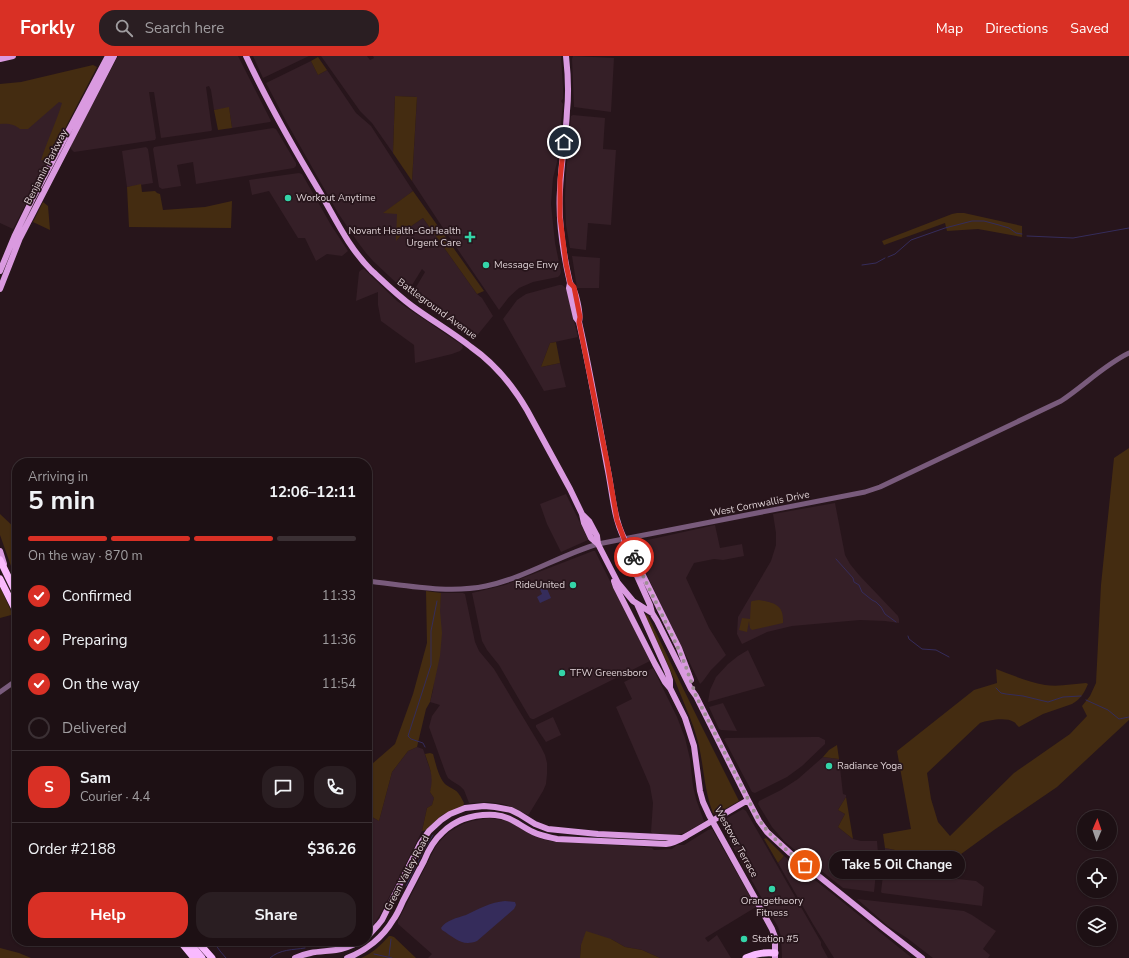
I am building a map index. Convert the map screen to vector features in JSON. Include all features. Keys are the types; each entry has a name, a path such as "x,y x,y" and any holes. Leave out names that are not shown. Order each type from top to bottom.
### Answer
{"highway":[{"path":"0,560 12,584"},
{"path":"0,579 12,603"},
{"path":"184,946 194,958"},
{"path":"192,946 202,958"},
{"path":"201,946 212,958"},
{"path":"746,958 758,953 767,952 775,955"},
{"path":"758,958 775,955"}],"main road":[{"path":"0,59 13,56"},
{"name":"Benjamin Parkway","path":"0,271 34,196 108,56"},
{"name":"Benjamin Parkway","path":"0,289 22,234 114,56"},
{"name":"Battleground Avenue","path":"246,56 279,123 350,245 369,268 397,295 472,347 503,376 521,399 570,489 591,538 598,544 612,574 621,587 636,603 652,613 657,621 748,800 763,826 782,846 922,958"},
{"path":"566,56 568,72 567,111 560,180 560,217 564,252 570,283 574,287 580,317 579,322 609,473 615,511 624,539 672,634 691,680"},
{"path":"624,539 624,547 650,605 652,613 658,616 691,680"},
{"path":"0,551 7,573"},
{"name":"Westover Terrace","path":"612,574 616,587 665,682 670,688 688,727 694,746 700,791 703,802 772,929 775,937 775,955"},
{"name":"Westover Terrace","path":"636,603 667,671 670,680 670,688"},
{"path":"633,621 639,620 642,622 654,640"},
{"name":"Battleground Avenue","path":"691,680 696,696"},
{"name":"Green Valley Road","path":"372,944 380,938 393,920 428,852 440,834 448,827 463,819 476,816 495,815 508,818 542,836 557,839 666,844 673,843 688,835 748,800"},
{"name":"Green Valley Road","path":"372,931 382,920 420,844 429,831 441,820 457,810 484,806 496,807 511,810 535,824 548,829 598,834 680,838"},
{"path":"295,958 314,951 337,950 348,946"},
{"name":"Green Valley Road","path":"347,958 370,946"}],"street":[{"name":"West Cornwallis Drive","path":"372,581 448,589 477,588 507,580 566,555 598,544 858,494 873,489 1061,401 1112,362 1129,352"},
{"path":"0,692 12,684"}],"shaded area":[{"path":"118,56 238,56 271,121 232,128 229,108 214,110 209,86 206,87 212,130 161,138 154,92 149,92 156,138 155,140 74,152 71,149 71,145"},
{"path":"253,56 309,56 263,78"},
{"path":"321,56 367,56 370,60 374,58 373,56 561,56 563,99 561,101 563,104 551,204 555,243 561,272 560,275 558,277 533,282 519,288 509,297 499,310 412,181 417,97 395,96 393,153 372,123 360,111"},
{"path":"573,56 614,58 611,112 574,107"},
{"path":"318,57 327,70 318,75 311,61"},
{"path":"311,61 318,75 327,70 356,113 371,126 413,191 384,213 397,213 397,240 407,229 423,218 477,294 482,298 493,316 475,338 413,297 412,294 425,272 422,269 409,290 405,291 366,253 338,213 266,83"},
{"path":"93,65 97,67 48,161 41,160 62,103 59,102 28,129 20,129 11,124 0,124 0,84 21,82"},
{"path":"395,96 417,97 412,181 393,153"},
{"path":"60,98 76,106 13,229 0,223 0,120"},
{"path":"229,107 232,128 218,130 214,110"},
{"path":"571,116 605,118 603,149 616,150 611,225 588,223 586,250 570,248 566,225 566,174"},
{"path":"273,128 276,129 296,163 294,168 196,184 193,162 177,165 181,186 162,189 159,187 153,149 154,147"},
{"path":"146,147 148,149 153,183 127,187 122,151"},
{"path":"299,173 302,174 331,225 348,251 342,256 327,254 316,261 305,238 298,238 269,191 252,195 249,180"},
{"path":"141,184 142,192 155,191 160,194 163,210 205,207 232,201 231,228 129,227 127,187"},
{"path":"413,191 484,291 477,294 423,218 407,229 396,241 397,214 383,213"},
{"path":"43,202 48,206 50,230 33,222"},
{"path":"964,213 1022,226 1022,237 978,229 947,231 945,223 884,245 882,241 952,214"},
{"path":"572,256 600,258 599,288 577,288"},
{"path":"364,269 397,301 462,345 463,348 452,354 415,363 414,345 381,321 378,305 378,292 356,301 359,272"},
{"path":"559,285 566,288 578,337 550,343 541,367 560,363 566,387 544,391 503,319 517,300 526,294"},
{"path":"556,342 560,363 541,367 550,343"},
{"path":"1129,448 1129,720 1057,787 957,857 915,854 885,848 883,834 911,829 897,751 974,690 997,683 996,669 1026,680 1050,686 1088,684 1082,696 1072,704 1043,714 1019,727 1011,720 1002,719 980,723 927,773 931,799 938,822 950,836 1014,773 1070,734 1087,716 1082,706 1090,696 1096,683 1101,585 1114,458"},
{"path":"566,494 588,540 561,552 547,524 540,504"},
{"path":"835,503 845,555 859,575 898,616 899,623 860,620 792,626 767,632 742,644 737,634 738,617 771,561 776,545 773,514"},
{"path":"0,514 12,525 12,569 0,535"},
{"path":"715,525 720,548 742,544 744,556 694,563 686,578 709,628 726,655 700,684 632,545 634,543"},
{"path":"595,551 650,661 532,719 499,665 482,641 472,593 505,585"},
{"path":"545,584 551,598 540,603 537,597 542,594 539,587"},
{"path":"0,587 12,613 11,615 0,618"},
{"path":"426,591 441,593 440,611 442,633 440,656 430,702 426,709 417,747 408,751 392,772 379,821 372,817 372,764 395,744 413,694 427,643"},
{"path":"441,593 465,594 475,642 479,651 494,669 545,755 547,763 546,784 528,815 503,804 488,802 469,803 464,790 448,778 446,774 429,727 432,716 440,705 430,702 433,690"},
{"path":"759,600 770,602 777,606 782,612 783,623 752,630 750,628 749,621 747,632 739,630 742,618 750,619 751,602"},
{"path":"643,613 648,616 739,801 716,814 713,813 705,784 701,754 695,731 670,669"},
{"path":"748,650 765,686 708,702 710,690 716,677 728,664"},
{"path":"653,668 677,717 685,738 690,759 693,786 704,821 685,833 677,835 653,834 651,832 653,803 650,786 616,707 632,699 624,682"},
{"path":"723,703 737,731 719,729 709,707"},
{"path":"553,717 561,735 546,742 536,725"},
{"path":"819,737 825,740 825,744 802,766 787,777 755,793 752,792 724,739 726,738"},
{"path":"837,745 839,759 823,757 829,750"},
{"path":"417,747 423,749 432,775 433,783 430,792 434,798 432,805 427,808 422,831 383,909 372,926 372,817 379,821 392,772 408,751"},
{"path":"425,754 433,754 443,781 460,795 464,803 463,806 442,815 426,830 422,831 427,808 432,805 434,798 430,792 430,768"},
{"path":"823,757 839,759 843,794 846,795 846,797 838,810 845,814 838,827 853,839 861,841 877,841 878,853 874,892 843,888 785,842 772,827 758,804 759,801 781,790 798,779"},
{"path":"846,797 853,839 838,827 845,814 838,810"},
{"path":"743,809 746,811 821,942 821,945 828,958 782,958 781,936 778,927 723,827 722,821"},
{"path":"489,818 508,821 530,834 550,841 643,847 652,848 654,850 672,849 677,845 684,845 712,829 756,907 705,938 708,942 717,935 731,958 660,958 642,950 625,947 611,939 581,945 580,958 428,958 432,954 398,924 398,921 436,846 442,839 449,832 463,824"},
{"path":"766,838 784,856 778,863 764,839"},
{"path":"885,848 915,854 913,874 976,881 984,887 982,906 882,893"},
{"path":"784,856 912,958 834,958 778,863"},
{"path":"857,899 964,911 996,931 983,949 990,955 988,958 933,958 907,938 888,926"},
{"path":"505,901 515,902 516,905 514,909 477,941 467,943 459,941 441,928 446,923 480,908"},
{"path":"586,931 611,939 625,947 642,950 660,958 580,958 581,945"},
{"path":"389,936 394,937 416,958 361,958 369,954 383,943"},
{"path":"0,948 19,953 31,958 0,958"}],"waterway":[{"path":"888,257 895,254 911,240 945,228 972,221 984,221 1009,228 1016,233 1022,234"},
{"path":"1027,236 1073,238 1129,228"},
{"path":"862,265 876,263 885,258"},
{"path":"836,559 853,578 854,582 859,585 862,592 876,602 885,614 896,622"},
{"path":"425,747 423,743 411,739 408,736 431,665 431,631 437,601"},
{"path":"908,636 909,639 922,649 936,650 949,657"},
{"path":"996,688 1001,693 1048,702 1063,697 1081,696"},
{"path":"1086,700 1108,710 1119,719 1129,717"},
{"path":"406,886 433,835"},
{"path":"389,956 391,939"},
{"path":"216,946 226,958"},
{"path":"270,958 282,951 305,948"},
{"path":"374,954 392,958"}],"way so far":[{"path":"634,557 678,648 696,696 756,815 771,836 805,865"}],"place":[{"name":"Workout Anytime","path":"288,198"},
{"name":"Novant Health-GoHealth Urgent Care","path":"470,237"},
{"name":"Message Envy","path":"486,265"},
{"name":"RideUnited","path":"573,585"},
{"name":"TFW Greensboro","path":"562,673"},
{"name":"Radiance Yoga","path":"829,766"},
{"name":"Take 5 Oil Change","path":"805,865"},
{"name":"Orangetheory Fitness","path":"772,889"},
{"name":"Station #5","path":"744,939"}],"route":[{"path":"564,142 560,180 560,226 566,264 570,283 574,287 580,317 579,322 617,520 624,539 634,557"}]}
